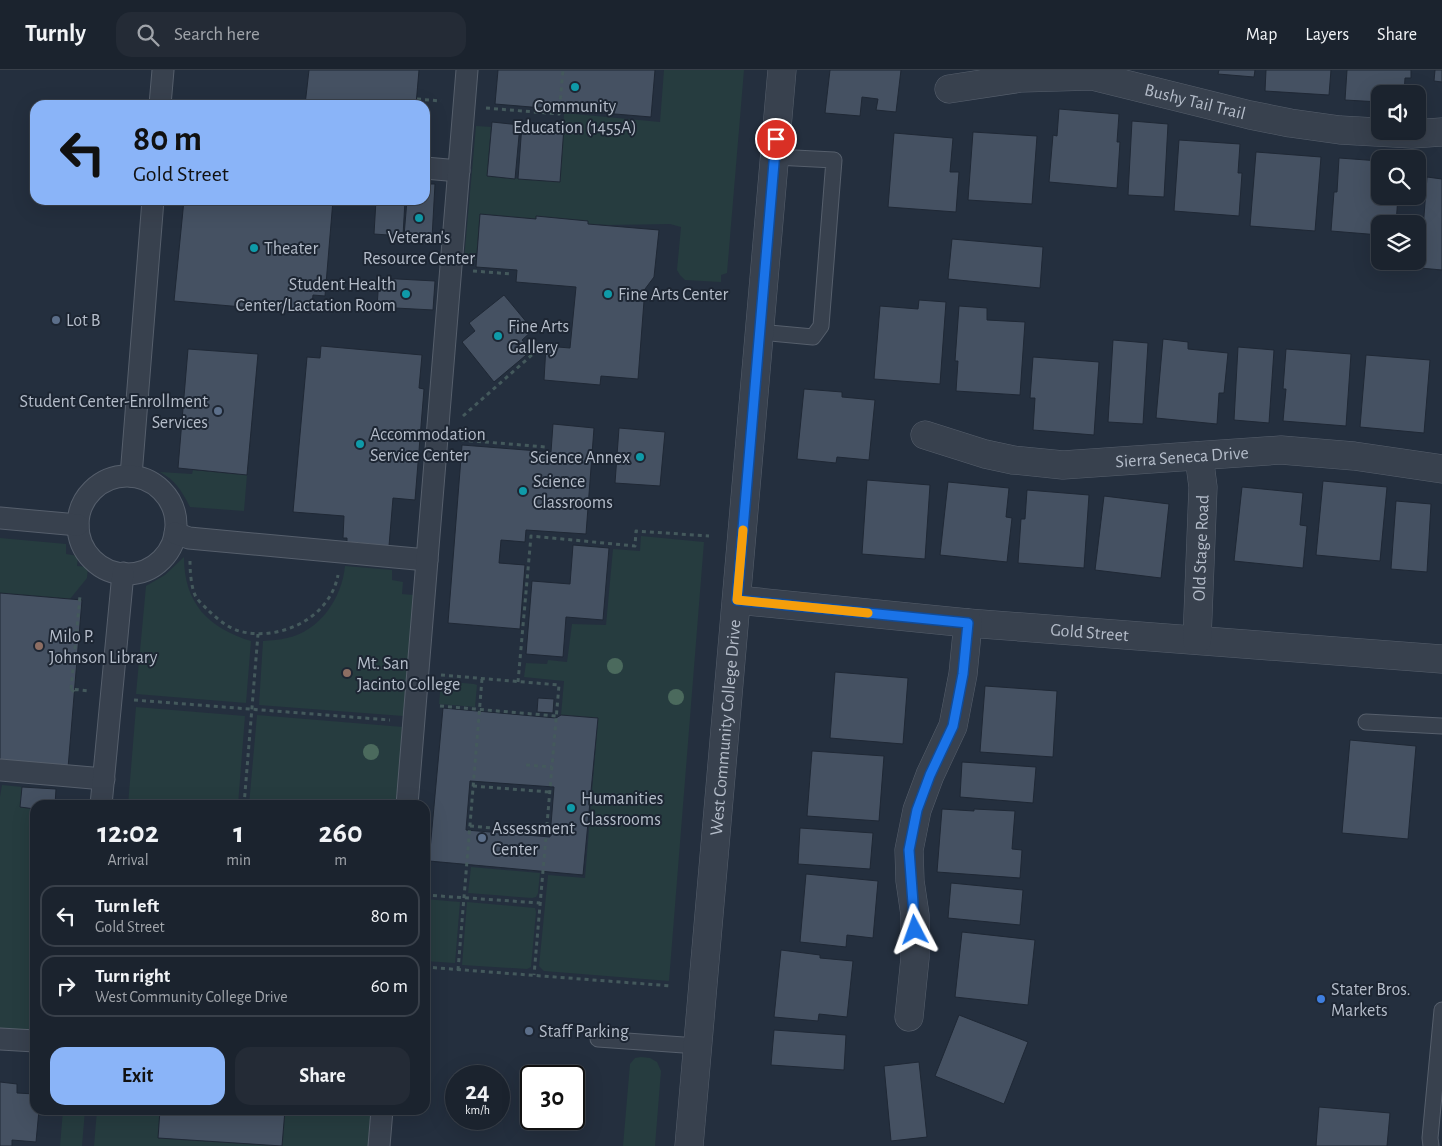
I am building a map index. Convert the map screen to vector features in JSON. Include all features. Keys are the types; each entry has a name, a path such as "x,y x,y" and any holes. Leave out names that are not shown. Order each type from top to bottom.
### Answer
{"street":[{"path":"160,100 163,70"},
{"path":"407,800 467,70"},
{"name":"West Community College Drive","path":"689,1146 782,70"},
{"name":"Bushy Tail Trail","path":"950,89 1021,78 1092,73 1250,116 1290,123 1340,130 1412,134 1442,132"},
{"path":"430,168 459,171"},
{"path":"131,476 153,205"},
{"name":"Sierra Seneca Drive","path":"925,435 985,454 1013,460 1063,465 1281,450 1354,456 1442,469"},
{"name":"Old Stage Road","path":"1196,640 1203,487 1199,456"},
{"path":"131,476 150,482 165,494 172,506 182,535 162,558 151,567 138,572 123,573 103,567 87,553 81,540 78,526 81,509 88,495 100,484 115,477 131,476"},
{"path":"0,518 78,526"},
{"path":"182,535 427,560"},
{"path":"102,800 123,573"},
{"name":"Gold Street","path":"737,600 968,623 1442,659"},
{"path":"909,1017 916,958 915,915 910,881 909,850 917,810 930,775 953,726 963,674 968,623"},
{"path":"0,770 104,779"},
{"path":"0,1038 30,1041"},
{"path":"379,1146 382,1115"}],"lane":[{"path":"760,332 813,337 821,326 822,316 834,160 775,156"},
{"path":"1366,722 1442,726"},
{"path":"1431,1146 1430,1138 1442,1010"},
{"path":"598,1039 698,1046"}],"path":[{"path":"464,106 559,114 563,70"},
{"path":"451,269 512,274"},
{"path":"438,438 542,346"},
{"path":"438,438 546,447"},
{"path":"518,682 531,536 635,546 636,531 708,536"},
{"path":"182,535 196,596 215,617 238,630 258,634 290,629 318,612 330,596 338,578 340,552"},
{"path":"72,689 80,596"},
{"path":"244,800 258,634"},
{"path":"418,674 559,685 534,975"},
{"path":"458,970 482,678"},
{"path":"112,699 414,722"},
{"path":"440,706 556,716"},
{"path":"526,765 552,767"},
{"path":"473,786 549,792"},
{"path":"470,826 546,833"},
{"path":"430,895 540,904"},
{"path":"430,967 672,986"}],"green space":[{"path":"664,70 744,70 727,273 721,275 721,282 685,280 680,275 677,270 681,227 670,224 588,224 588,221 537,216 536,219 480,214 476,260 464,260 476,126 491,127 487,176 560,182 564,113 660,122"},
{"path":"193,470 247,475 244,511 190,507 178,486 160,472 192,474"},
{"path":"641,536 704,542 669,981 544,971 539,966 548,875 585,878 598,718 561,715 564,681 524,677 526,663 547,664 548,660 567,662 572,624 606,625 613,549 640,551"},
{"path":"0,538 66,544 66,554 78,556 77,566 88,567 87,578 70,599 0,593"},
{"path":"184,557 188,588 201,611 222,629 251,641 246,703 136,694 146,586 165,575"},
{"path":"345,566 392,570 392,580 403,582 402,594 414,595 403,716 259,705 263,641 284,639 299,634 319,621 334,601 343,578"},
{"path":"441,681 477,685 475,707 439,704"},
{"path":"136,707 245,716 238,800 128,800"},
{"path":"257,715 403,727 397,800 249,800"},
{"path":"2,785 22,787 20,807 30,808 30,1031 0,1029 0,797"},
{"path":"471,867 540,873 538,893 536,897 532,898 468,893"},
{"path":"430,899 460,902 455,963 430,961"},
{"path":"467,902 535,908 531,967 527,969 462,965"},
{"path":"635,1058 650,1058 657,1062 661,1071 655,1146 623,1146 630,1064"},
{"path":"63,1115 85,1115 82,1146 60,1146"},
{"path":"97,1115 160,1115 158,1138 279,1146 94,1146"},
{"path":"285,1115 371,1115 368,1146 282,1146"}],"building":[{"path":"309,70 419,70 416,100 306,100"},
{"name":"Community Education (1455A)","path":"498,70 655,70 651,117 495,104"},
{"path":"830,70 901,70 896,112 876,110 878,99 862,97 860,116 825,113"},
{"path":"1219,70 1255,70 1254,77 1218,74"},
{"path":"1266,70 1331,70 1329,95 1265,91"},
{"path":"1347,70 1411,70 1411,78 1405,78 1405,85 1371,85 1371,101 1345,100"},
{"path":"1435,70 1442,70 1442,82 1434,81"},
{"path":"1059,109 1119,114 1117,142 1120,142 1117,188 1049,182 1053,135 1057,136"},
{"path":"1132,121 1168,124 1164,197 1128,195"},
{"path":"492,122 520,125 515,179 487,176"},
{"path":"522,124 564,127 560,182 518,179"},
{"path":"973,132 1037,136 1032,204 968,200"},
{"path":"894,133 953,138 950,172 959,172 956,212 888,207"},
{"path":"1179,140 1240,144 1238,173 1242,173 1239,216 1174,211"},
{"path":"1256,152 1321,157 1315,231 1250,226"},
{"path":"1339,158 1371,160 1371,205 1397,205 1397,215 1371,215 1371,234 1331,231 1334,192 1337,192"},
{"path":"1427,177 1442,179 1442,270 1426,269 1426,215 1424,215"},
{"name":"Veteran's Resource Center","path":"430,184 435,184 432,238 404,236 407,205 430,205"},
{"name":"Theater","path":"184,205 333,205 325,296 313,295 311,313 174,301"},
{"path":"376,205 405,205 403,236 374,234"},
{"name":"Fine Arts Center","path":"480,214 536,219 536,216 588,221 588,224 659,230 654,277 636,301 644,301 638,379 601,376 600,385 544,380 546,346 570,348 576,287 516,282 517,270 476,267"},
{"path":"952,239 1043,247 1040,288 948,279"},
{"name":"Student Health Center/Lactation Room","path":"379,278 435,281 433,310 377,307"},
{"name":"Fine Arts Gallery","path":"504,295 533,330 522,340 531,351 494,382 462,342 475,331 469,323"},
{"path":"919,300 946,302 940,384 874,379 880,306 918,309"},
{"path":"959,306 987,308 987,320 1025,322 1020,395 956,391 958,361 955,361"},
{"path":"1163,339 1188,342 1188,349 1228,353 1224,393 1219,393 1217,424 1156,418"},
{"path":"1113,340 1148,343 1143,424 1108,422"},
{"name":"Accommodation Service Center","path":"321,346 422,355 419,388 424,389 415,500 393,498 389,546 347,542 347,538 343,538 344,516 293,512 307,357 320,358"},
{"path":"1238,347 1274,350 1269,423 1234,420"},
{"name":"Student Center-Enrollment Services","path":"188,349 258,354 247,475 178,468"},
{"path":"1286,349 1351,354 1346,426 1283,421 1286,389 1283,389"},
{"path":"1366,355 1430,360 1424,433 1360,427"},
{"path":"1033,357 1099,362 1094,435 1033,430 1035,398 1030,398"},
{"path":"804,389 842,392 842,397 875,400 869,460 837,457 836,463 797,459"},
{"name":"Science Classrooms","path":"553,424 594,428 586,534 526,530 525,542 501,540 499,563 525,565 520,629 448,623 462,445 551,452"},
{"name":"Science Annex","path":"619,428 665,432 660,486 615,483"},
{"path":"867,480 930,485 925,559 862,554"},
{"path":"1323,481 1387,487 1380,561 1316,555"},
{"path":"948,482 1009,488 1006,517 1012,518 1007,562 940,555"},
{"path":"1242,487 1303,493 1300,525 1307,526 1303,568 1234,561"},
{"path":"1027,490 1089,495 1084,568 1018,563 1021,519 1025,519"},
{"path":"1104,496 1169,504 1161,578 1095,570"},
{"path":"1396,501 1431,504 1427,572 1391,569"},
{"name":"Science Classrooms","path":"573,545 609,548 603,620 566,617 563,657 526,654 532,581 570,584"},
{"name":"Milo P. Johnson Library","path":"0,593 82,600 68,768 0,762"},
{"path":"835,672 908,678 903,744 830,738"},
{"path":"985,686 1057,691 1053,757 980,752"},
{"path":"538,698 554,699 553,713 537,712"},
{"name":"Humanities Classrooms","path":"443,708 556,718 561,715 598,718 583,875 430,861","holes":["470,781 554,787 550,837 466,830"]},
{"path":"1350,740 1416,746 1408,839 1342,833"},
{"path":"812,751 884,756 879,821 807,816"},
{"path":"962,762 1036,767 1033,803 960,797"},
{"path":"22,787 56,789 55,800 30,800 30,808 20,807"},
{"path":"942,809 1015,811 1012,849 1022,850 1020,878 937,872"},
{"path":"800,828 873,833 870,869 798,864"},
{"path":"806,874 878,881 873,938 847,935 846,947 800,942"},
{"path":"951,883 1023,890 1020,925 948,918"},
{"path":"962,932 1035,940 1028,1005 955,997"},
{"path":"781,950 820,955 820,958 853,961 847,1017 819,1014 818,1021 774,1017"},
{"path":"959,1015 1028,1042 1004,1104 935,1076"},
{"path":"774,1030 846,1035 844,1070 771,1065"},
{"path":"919,1062 927,1137 891,1141 884,1066"},
{"path":"0,1082 17,1084 17,1093 30,1094 30,1115 39,1115 36,1142 12,1140 12,1146 0,1146"},
{"path":"1319,1107 1390,1113 1387,1146 1316,1146"},
{"path":"160,1115 285,1115 282,1146 158,1138"}],"slow traffic":[{"path":"743,530 737,600 868,613"}],"place":[{"name":"Community Education (1455A)","path":"575,87"},
{"name":"Veteran's Resource Center","path":"419,218"},
{"name":"Theater","path":"254,248"},
{"name":"Student Health Center/Lactation Room","path":"406,294"},
{"name":"Fine Arts Center","path":"608,294"},
{"name":"Lot B","path":"56,320"},
{"name":"Fine Arts Gallery","path":"498,336"},
{"name":"Student Center-Enrollment Services","path":"218,411"},
{"name":"Accommodation Service Center","path":"360,444"},
{"name":"Science Annex","path":"640,457"},
{"name":"Science Classrooms","path":"523,491"},
{"name":"Milo P. Johnson Library","path":"39,646"},
{"name":"Mt. San Jacinto College","path":"347,673"},
{"name":"Humanities Classrooms","path":"571,808"},
{"name":"Assessment Center","path":"482,838"},
{"name":"Stater Bros. Markets","path":"1321,999"},
{"name":"Staff Parking","path":"529,1031"}],"route":[{"path":"776,139 737,600 968,623 963,674 953,726 930,775 917,810 909,850 915,930"}]}
